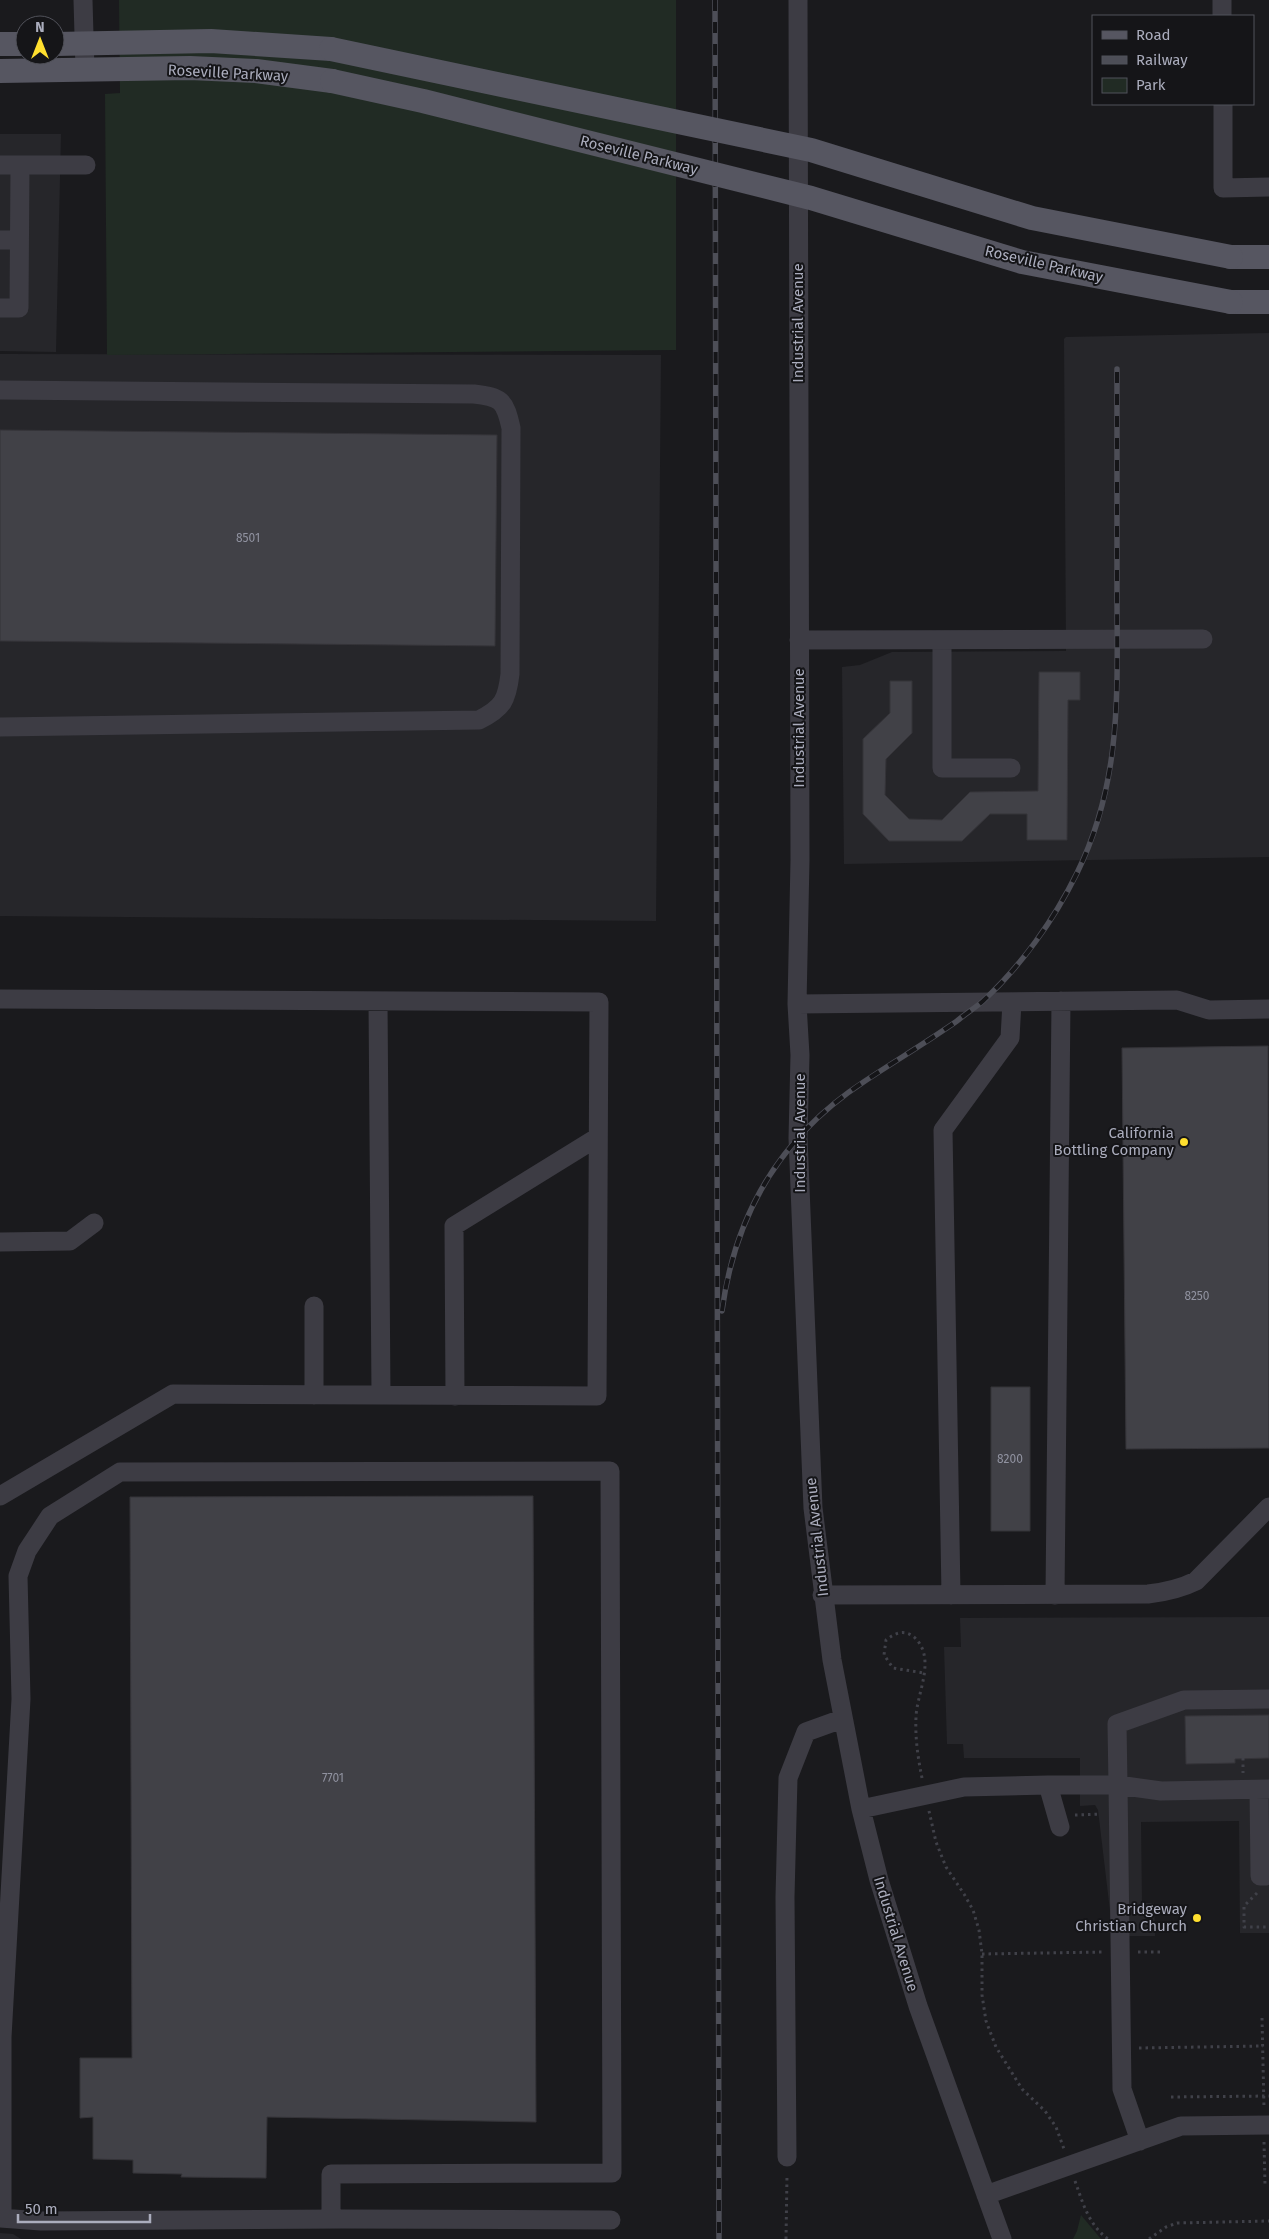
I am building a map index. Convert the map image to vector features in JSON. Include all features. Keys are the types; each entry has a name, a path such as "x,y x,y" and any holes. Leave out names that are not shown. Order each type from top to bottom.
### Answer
{"main road":[{"name":"Roseville Parkway","path":"65,44 210,41 331,49 811,150 1032,218 1231,257 1269,257"},
{"path":"0,44 15,44"},
{"name":"Roseville Parkway","path":"0,71 190,68 256,71 332,82 470,113 811,198 1022,262 1231,302 1269,302"}],"street":[{"path":"83,0 85,70"},
{"name":"Industrial Avenue","path":"798,0 800,860 797,1004 800,1055 798,1138 810,1461 822,1596 842,1719 861,1809 879,1880 918,2006 1002,2239"},
{"path":"1222,0 1222,15"},
{"path":"1223,105 1224,188 1269,187"},
{"path":"0,165 86,165"},
{"path":"0,308 19,308 20,165"},
{"path":"0,240 19,240"},
{"path":"0,390 474,394 495,397 507,410 511,428 510,674 508,696 496,712 479,720 0,727"},
{"path":"799,640 1203,639"},
{"path":"942,640 942,768 1011,768"},
{"path":"0,999 599,1002 597,1396 173,1394 0,1496"},
{"path":"797,1004 1177,1000 1209,1010 1269,1009"},
{"path":"378,1001 380,1395"},
{"path":"1055,1595 1061,1001"},
{"path":"951,1595 943,1130 1010,1038 1012,1002"},
{"path":"455,1396 454,1226 598,1137"},
{"path":"0,1242 70,1241 94,1223"},
{"path":"314,1306 314,1395"},
{"path":"331,2219 331,2174 612,2173 610,1471 120,1472 50,1516 27,1551 18,1576 21,1699 2,2037 1,2218 41,2221 611,2220"},
{"path":"822,1596 1148,1594 1182,1588 1196,1581 1269,1507"},
{"path":"1140,2141 1122,2089 1117,1724 1184,1700 1269,1699"},
{"path":"787,2158 785,1897 788,1778 806,1732 842,1719"},
{"path":"861,1809 964,1787 1118,1785 1161,1791 1264,1789 1265,1854 1260,1876 1266,1876"},
{"path":"1048,1786 1060,1827"},
{"path":"986,2195 1182,2126 1266,2125"}],"path":[{"path":"924,1673 893,1668 884,1655 886,1640 894,1634 905,1632 912,1635 920,1643 924,1653 924,1673 916,1717 917,1747 925,1795 942,1859 973,1910 979,1930 982,1954 982,1995 986,2021 996,2047 1022,2089 1044,2111 1056,2127 1089,2218 1096,2230 1108,2239"},
{"path":"1266,1876 1265,1884 1244,1906 1244,1927 1269,1927"},
{"path":"982,1954 1162,1952"},
{"path":"1262,2018 1266,2125 1265,2184"},
{"path":"1121,2045 1263,2046"},
{"path":"1171,2097 1269,2096"},
{"path":"786,2239 787,2158"},
{"path":"1149,2239 1166,2227 1177,2223 1269,2221"}],"shaded area":[{"path":"0,134 61,134 56,352 0,351"},
{"path":"1269,333 1269,857 844,864 842,667 860,665 892,652 1066,651 1064,339 1066,337"},
{"path":"0,354 661,355 656,921 0,916"},
{"path":"1269,1617 1269,1933 1240,1933 1239,1821 1141,1822 1142,1903 1154,1903 1155,1936 1113,1936 1098,1810 1095,1805 1080,1806 1080,1758 964,1758 963,1744 947,1744 944,1647 961,1647 960,1618"},
{"path":"0,2233 13,2234 21,2239 0,2239"}],"green space":[{"path":"119,0 676,0 676,350 107,355 105,94 120,93"},
{"path":"1081,2215 1101,2239 1073,2239"}],"building":[{"path":"0,430 497,435 495,646 0,641"},
{"path":"1039,672 1080,672 1080,700 1068,700 1067,840 1027,840 1027,814 990,814 962,841 889,841 863,814 863,739 890,713 890,681 912,681 912,733 886,759 885,795 909,819 942,820 970,792 1038,791"},
{"path":"1268,1046 1269,1448 1126,1449 1122,1048"},
{"path":"991,1387 1030,1387 1030,1531 991,1531"},
{"path":"533,1496 536,2122 267,2117 266,2178 181,2177 182,2174 133,2173 133,2160 93,2159 93,2117 80,2118 80,2058 132,2058 130,1497"},
{"path":"1269,1715 1269,1758 1235,1759 1235,1763 1186,1764 1185,1716"}],"railway":[{"path":"715,0 719,2239"},
{"path":"722,1311 728,1275 738,1241 751,1209 767,1180 787,1152 809,1126 836,1102 957,1021 983,1001 997,987 1023,958 1058,908 1077,873 1092,838 1103,803 1110,768 1116,698 1117,369"}],"place":[{"name":"California Bottling Company","path":"1184,1142"},
{"name":"Bridgeway Christian Church","path":"1197,1918"}]}
